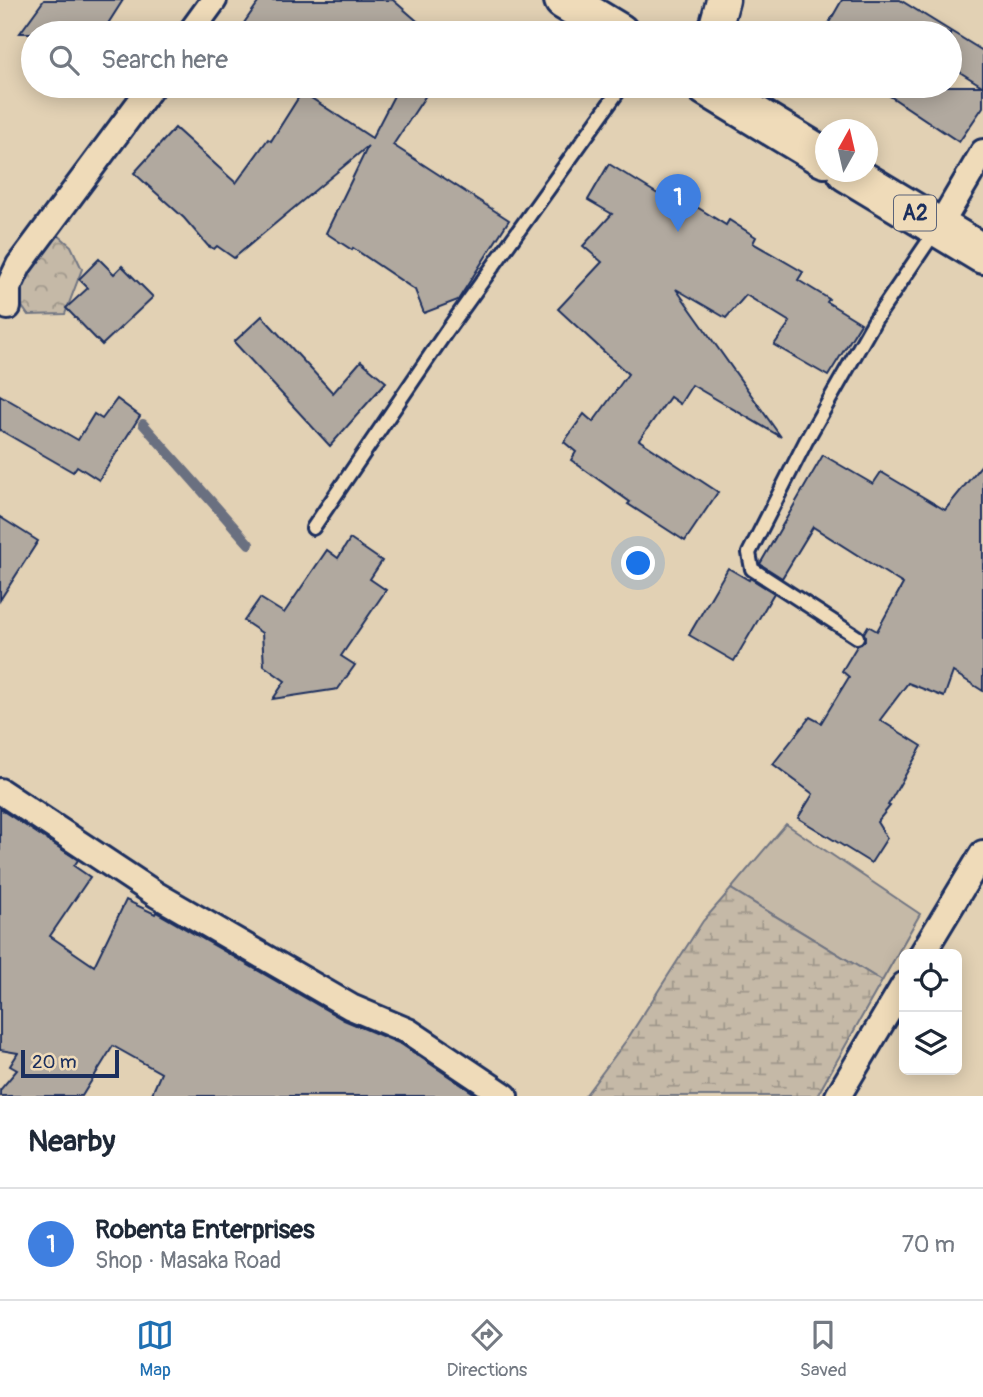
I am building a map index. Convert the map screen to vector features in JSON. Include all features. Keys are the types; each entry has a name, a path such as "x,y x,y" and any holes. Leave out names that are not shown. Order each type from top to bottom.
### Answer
{"main road":[{"path":"564,0 598,21"},
{"path":"726,98 815,152"},
{"name":"A2","path":"864,182 983,254"}],"street":[{"path":"199,21 214,0"},
{"path":"717,21 723,0"},
{"path":"8,307 8,288 19,265 143,98"},
{"path":"939,227 983,152"},
{"path":"0,791 157,895 351,1007 408,1031 505,1096"},
{"path":"925,949 983,853"},
{"path":"838,1096 899,993"}],"lane":[{"path":"313,528 446,332 613,98"},
{"path":"857,637 752,569 749,552 806,441 875,320 939,227"}],"green space":[{"path":"57,234 71,246 82,269 65,314 28,315 14,295 25,262"},
{"path":"786,824 920,914 882,981 731,889"},
{"path":"731,889 882,981 817,1096 585,1096 628,1038 703,921"}],"building":[{"path":"44,0 123,0 110,21 29,21"},
{"path":"260,0 393,0 417,21 245,21"},
{"path":"842,0 900,0 934,21 830,21"},
{"path":"962,38 983,51 983,107 959,142 893,98 962,98 962,86 982,86 962,74"},
{"path":"298,98 311,98 372,138 393,98 424,98 393,145 509,220 458,300 424,313 415,290 326,233 368,146 234,258 217,246 214,249 208,246 184,218 134,173 175,128 236,183 268,139 271,141"},
{"path":"609,164 687,212 692,204 726,225 729,220 756,237 753,243 803,272 798,280 861,323 828,376 774,345 790,322 746,295 726,318 676,289 781,437 692,385 680,404 670,397 639,440 718,492 685,541 628,504 630,502 571,460 576,452 564,442 584,414 593,422 628,374 558,309 602,262 583,246 612,214 588,200"},
{"path":"99,259 114,274 122,266 153,297 102,345 66,308 88,288 79,279"},
{"path":"262,316 333,393 361,361 386,382 330,446 234,342"},
{"path":"0,395 78,440 94,414 102,419 117,399 140,416 99,480 77,466 73,472 0,430"},
{"path":"823,455 873,484 881,472 945,510 983,463 983,691 953,672 944,697 908,683 880,720 922,746 888,805 890,806 877,822 887,838 871,863 798,818 813,794 773,764 810,717 821,723 849,677 842,671 857,646 865,641 864,633 868,626 877,631 903,584 813,527 782,578 760,564"},
{"path":"0,517 38,541 0,600"},
{"path":"350,539 382,561 370,579 386,590 341,656 355,665 338,689 273,699 285,681 264,666 262,633 244,621 260,598 284,613 327,550 338,558"},
{"path":"728,568 774,593 734,661 689,635"},
{"path":"0,809 78,860 74,866 90,877 50,936 94,966 126,900 155,914 156,912 344,1020 401,1044 478,1096 151,1096 161,1073 113,1046 82,1096 0,1096 0,1090 17,1070 10,1066 18,1053 0,1050"}],"waterway":[{"path":"143,424 249,544"}],"place":[{"name":"Robenta Enterprises","path":"678,232"}]}
